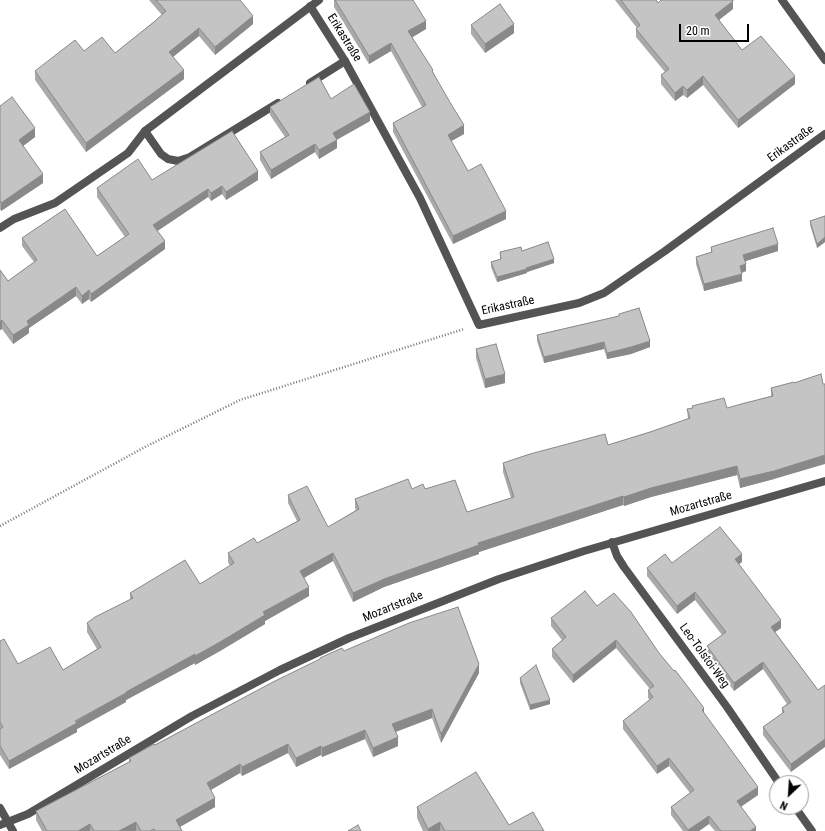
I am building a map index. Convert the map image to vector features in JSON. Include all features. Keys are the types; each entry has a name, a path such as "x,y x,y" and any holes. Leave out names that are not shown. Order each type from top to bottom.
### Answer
{"street":[{"path":"0,228 14,219 55,203 128,153 145,131 319,0"},
{"path":"782,0 825,60"},
{"name":"Erikastraße","path":"310,6 345,61 420,198 478,325 579,303 604,292 665,251 825,134"},
{"path":"305,86 345,61"},
{"path":"145,131 161,154 168,159 178,161 190,157 284,99"},
{"name":"Mozartstraße","path":"4,823 28,814 192,716 280,670 349,638 499,579 612,542 825,481"},
{"name":"Leo-Tolstoi-Weg","path":"612,542 617,556 624,567 727,707 774,775"},
{"path":"0,808 4,823 13,831"},
{"path":"801,815 812,831"}],"path":[{"path":"0,526 145,447 240,400 478,325"}],"building":[{"path":"156,0 240,0 253,16 215,47 199,28 169,52 184,70 86,143 35,71 75,40 84,51 102,37 115,53 166,11"},
{"path":"335,0 413,0 426,21 408,31 433,70 432,71 464,125 448,135 468,171 481,164 506,211 453,236 393,123 426,105 391,43 369,56"},
{"path":"621,0 656,0 658,3 661,0 733,0 715,15 742,50 761,36 795,76 738,120 703,76 687,90 683,86 675,93 661,75 669,69 636,29 640,25"},
{"path":"500,4 514,24 485,44 471,25"},
{"path":"319,77 331,99 354,84 370,112 333,133 337,140 319,150 315,144 271,170 260,152 289,135 270,107"},
{"path":"12,97 35,128 19,140 43,174 1,203 0,106"},
{"path":"232,131 258,171 226,192 222,186 211,193 208,189 153,225 165,241 91,294 89,290 82,296 76,287 27,321 29,325 13,335 2,320 0,322 0,270 8,281 37,260 22,238 65,209 97,256 129,234 97,188 138,159 152,180"},
{"path":"825,216 825,237 817,244 810,221"},
{"path":"773,228 778,244 743,255 746,264 740,266 742,274 704,284 696,257 712,252 711,247"},
{"path":"548,242 554,259 526,268 527,269 497,277 491,262 501,259 500,252 521,247 522,251"},
{"path":"639,308 650,341 607,353 604,342 544,357 537,335 619,316 619,314"},
{"path":"496,344 505,374 485,379 476,349"},
{"path":"821,374 823,384 825,384 825,455 774,471 740,479 737,466 651,488 624,497 623,496 478,543 479,545 384,579 353,593 333,553 300,571 309,587 263,612 265,615 220,642 126,692 75,721 77,723 9,761 0,746 0,729 3,727 0,722 0,641 4,639 18,664 50,647 63,670 101,647 87,623 95,617 133,598 130,593 185,560 200,584 234,563 228,553 254,538 257,543 300,520 288,495 307,486 328,527 359,509 355,499 408,479 412,489 423,484 425,489 455,480 467,512 514,497 503,463 530,454 605,434 608,445 690,418 687,409 693,408 692,406 724,398 727,408 773,396 771,388 794,383"},
{"path":"720,527 742,554 735,559 781,620 771,627 818,690 825,685 825,739 791,764 763,727 784,712 782,708 791,702 763,662 734,683 707,646 726,632 695,592 677,606 647,568 665,554 672,563"},
{"path":"585,591 597,606 614,593 631,612 659,653 674,671 675,670 704,708 702,710 758,787 737,801 756,827 750,831 721,831 709,816 688,830 671,807 694,790 669,758 657,766 623,721 653,697 648,690 654,686 616,640 573,675 552,649 566,637 551,618"},
{"path":"458,607 479,664 441,734 432,709 392,724 398,737 373,748 365,730 322,748 321,746 296,758 288,744 242,767 240,764 207,783 215,798 176,820 182,831 155,831 154,829 150,831 141,831 136,822 119,831 94,831 90,824 78,831 47,831 36,811 131,761 129,758 154,744 155,745 320,658 342,648 344,651 409,623"},
{"path":"536,665 550,700 530,705 520,678"},
{"path":"476,772 509,825 533,812 544,831 445,831 440,822 428,829 417,807"},
{"path":"358,825 361,831 348,831"}]}
